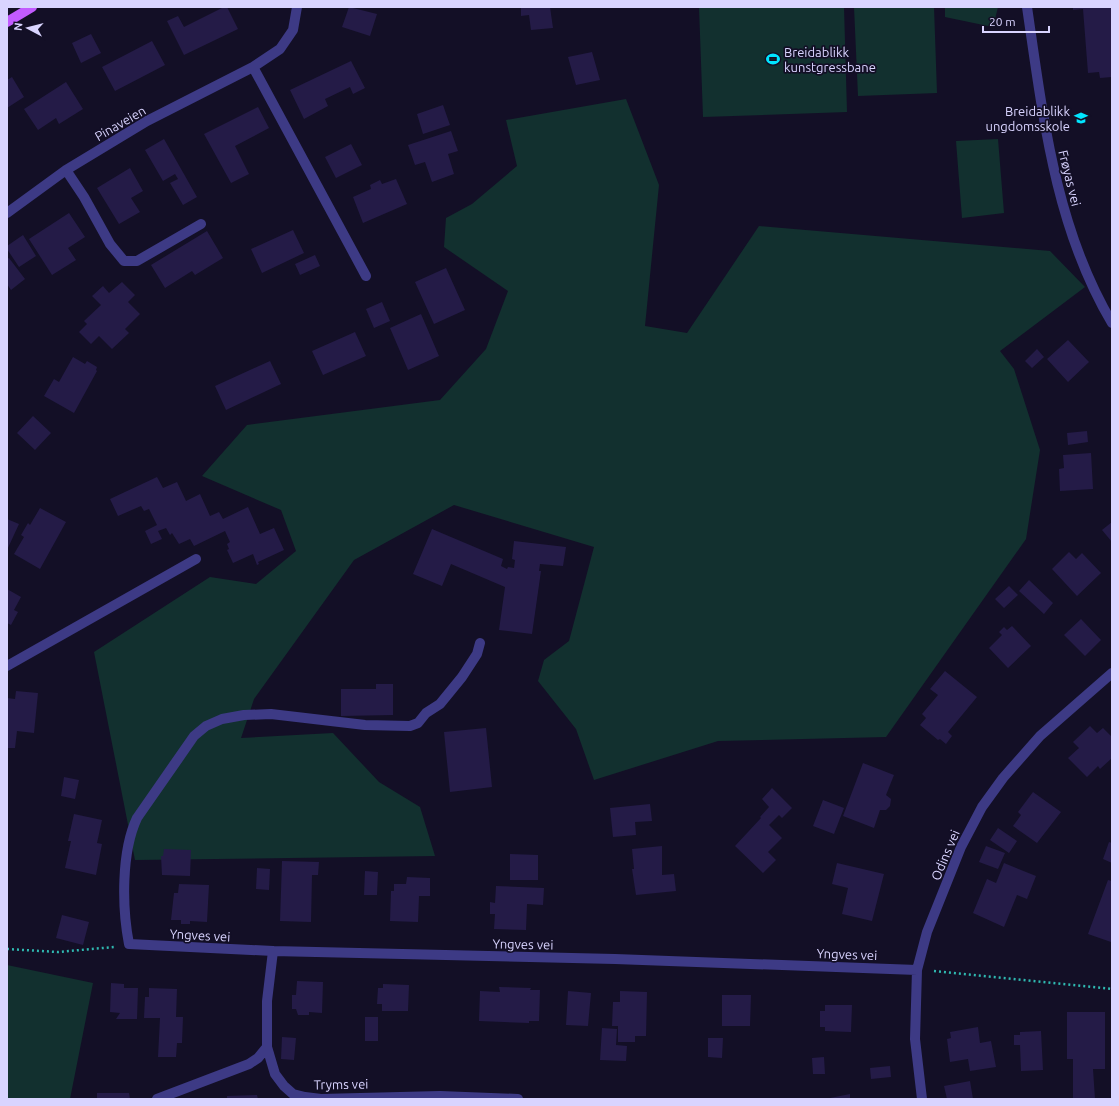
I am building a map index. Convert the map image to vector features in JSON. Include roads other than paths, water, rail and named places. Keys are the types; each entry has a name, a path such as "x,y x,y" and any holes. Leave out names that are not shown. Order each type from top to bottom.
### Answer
{"main road":[{"path":"7,22 32,7"}],"street":[{"name":"Pinaveien","path":"7,213 66,170 147,121 253,67 280,49 293,30 296,7"},
{"name":"Frøyas vei","path":"1026,7 1045,133 1056,183 1069,229 1083,268 1112,323"},
{"path":"253,67 366,276"},
{"path":"66,170 84,197 110,244 124,261 137,261 201,224"},
{"path":"7,666 196,559"},
{"name":"Yngves vei","path":"480,643 477,654 458,682 440,704 426,713 418,722 410,726 365,725 271,714 244,715 222,719 206,726 194,736 137,818 132,829 127,850 124,920 129,944 273,952 615,959 917,970"},
{"name":"Odins vei","path":"922,1099 915,1039 917,970 927,932 961,847 982,807 1003,778 1040,736 1112,673"},
{"name":"Tryms vei","path":"273,952 268,1001 266,1047 275,1074 284,1086 293,1094 321,1099 440,1096 518,1099"},
{"path":"157,1099 249,1064 258,1058 266,1047"}],"place":[{"name":"Breidablikk kunstgressbane","path":"773,59"},
{"name":"Breidablikk ungdomsskole","path":"1081,118"}]}
